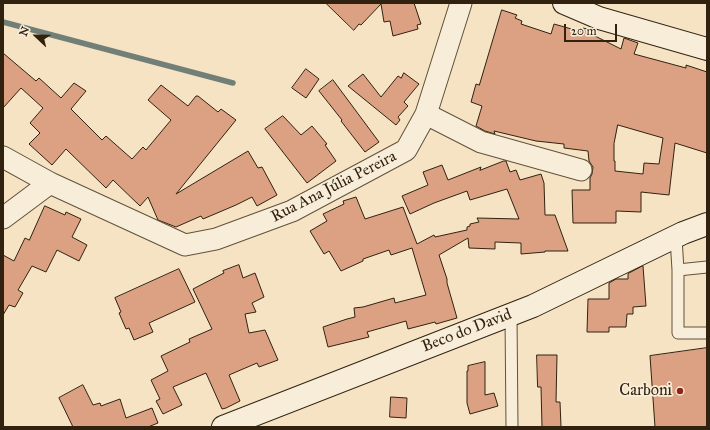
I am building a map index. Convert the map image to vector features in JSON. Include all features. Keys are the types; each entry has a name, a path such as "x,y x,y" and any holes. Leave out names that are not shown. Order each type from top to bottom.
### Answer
{"street":[{"name":"Rua Ana Júlia Pereira","path":"3,157 50,183 185,245 216,239 292,212 406,150 426,114 461,3"},
{"path":"564,3 599,18 707,49"},
{"path":"426,114 481,142 581,170"},
{"path":"3,218 50,183"},
{"name":"Beco do David","path":"222,427 533,306 707,224"}],"lane":[{"path":"676,238 678,270 678,333 707,333"},
{"path":"678,270 707,267"},
{"path":"511,314 512,427"}],"building":[{"path":"326,3 414,3 421,24 417,25 418,29 393,36 390,21 384,22 381,4 361,25 359,24 354,30"},
{"path":"502,10 517,15 515,18 522,21 521,24 551,34 554,24 582,32 583,28 596,31 595,36 621,49 624,38 638,43 634,54 686,68 686,65 707,72 707,153 675,143 669,195 641,192 641,212 616,211 616,223 573,223 572,190 590,190 590,178 593,167 589,161 588,151 564,148 564,144 536,141 494,131 495,134 476,126 482,106 471,102 476,84 479,85","holes":["618,125 663,138 659,164 644,163 643,174 615,171 614,144"]},
{"path":"3,53 36,81 39,78 61,98 74,83 86,91 71,109 102,140 106,136 132,159 143,147 146,150 171,120 148,100 161,85 188,106 196,96 198,96 218,112 221,109 236,120 176,194 248,151 258,168 262,167 277,195 257,206 252,197 203,219 201,216 176,227 158,220 148,197 140,206 113,180 106,188 66,149 52,165 29,144 40,133 30,123 43,108 21,88 3,108"},
{"path":"306,69 319,79 306,98 292,88"},
{"path":"404,73 419,84 404,102 408,106 398,117 400,120 396,125 348,86 363,74 381,97 398,76 401,78"},
{"path":"333,80 379,142 365,152 319,91"},
{"path":"283,116 301,135 312,126 327,144 325,145 336,161 307,183 265,129"},
{"path":"506,161 510,172 516,170 520,180 541,174 544,183 545,215 555,215 568,251 545,251 521,254 521,243 495,242 495,249 469,248 468,238 439,255 457,318 436,324 435,322 408,329 406,321 367,332 369,337 328,347 323,327 355,317 354,308 363,307 394,298 395,303 426,295 412,248 391,255 389,250 363,259 363,261 341,271 329,251 324,254 310,231 327,221 323,214 344,204 343,201 356,197 365,219 403,207 417,244 434,235 435,237 467,230 467,227 470,226 470,224 479,222 477,218 519,219 507,189 470,200 467,191 434,203 410,214 402,196 428,185 423,172 442,165 448,180 481,167 480,170"},
{"path":"45,206 65,215 66,212 81,219 72,237 87,245 79,261 57,250 46,272 32,266 18,290 23,293 15,307 9,305 3,315 3,255 14,261 25,238 29,240"},
{"path":"239,265 243,278 255,273 264,297 252,303 256,312 245,314 249,333 265,330 278,360 259,367 257,363 229,375 240,401 226,408 222,409 206,373 173,387 182,405 163,414 156,401 160,399 151,380 168,371 161,356 190,342 189,339 212,329 193,289 224,273 223,271"},
{"path":"643,266 646,306 633,307 633,314 627,314 626,327 609,327 609,332 587,332 588,299 609,299 609,283 616,279 628,279 628,274"},
{"path":"179,269 195,302 149,323 153,332 134,340 129,328 126,329 119,313 121,312 115,298"},
{"name":"Carboni","path":"707,348 707,427 655,427 650,356"},
{"path":"537,355 557,355 556,402 560,402 561,427 542,427 541,387 538,387"},
{"path":"485,362 485,395 494,393 498,406 470,414 467,403 468,366"},
{"path":"83,385 93,405 100,403 101,406 120,399 126,418 152,408 158,423 148,427 73,427 59,398"},
{"path":"391,397 407,398 406,418 390,417"}],"waterway":[{"path":"3,22 233,83"}],"place":[{"name":"Carboni","path":"680,391"}]}
